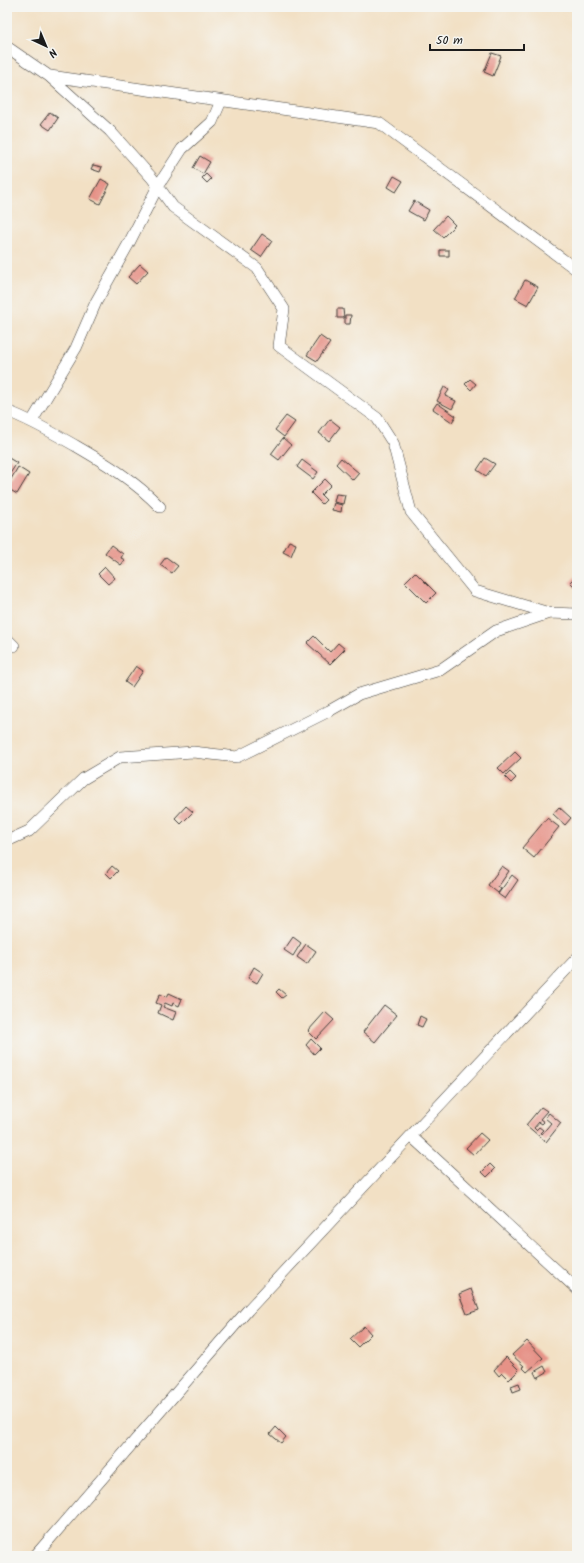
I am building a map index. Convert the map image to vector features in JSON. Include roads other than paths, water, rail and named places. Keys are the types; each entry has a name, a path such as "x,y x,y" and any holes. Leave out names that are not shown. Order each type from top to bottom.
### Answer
{"street":[{"path":"7,47 49,76 110,131 158,186 173,207 256,268 284,309 279,346 377,418 394,444 411,512 475,591 549,613 577,614"},
{"path":"49,76 379,123 577,270"},
{"path":"32,421 76,348 96,302 129,243 158,186 182,149 212,122 221,101"},
{"path":"7,411 32,421 104,462 142,488 160,507"},
{"path":"7,841 29,831 83,779 120,757 193,752 237,757 329,711 359,694 440,670 496,632 549,613"},
{"path":"35,1556 243,1316 412,1137 577,958"},
{"path":"412,1137 577,1289"}]}
